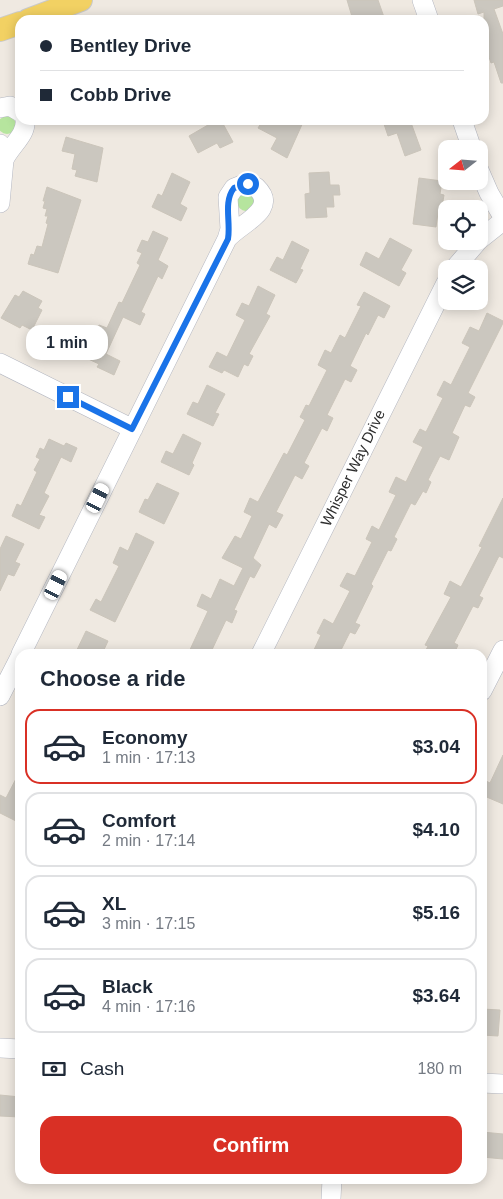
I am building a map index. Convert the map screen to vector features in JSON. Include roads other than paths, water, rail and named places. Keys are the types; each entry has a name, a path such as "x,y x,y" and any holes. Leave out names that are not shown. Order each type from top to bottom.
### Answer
{"main road":[{"path":"41,15 81,0"},
{"path":"0,30 15,25"}],"street":[{"path":"422,0 427,15"},
{"path":"0,108 10,106 15,109"},
{"path":"0,203 2,152 12,145 24,130 24,125"},
{"path":"464,125 469,140"},
{"path":"488,190 503,217"},
{"path":"488,233 503,221"},
{"path":"24,649 228,239"},
{"path":"462,260 470,250"},
{"name":"Whisper Way Drive","path":"263,649 438,299"},
{"path":"0,363 132,429"},
{"path":"487,681 503,650"},
{"path":"0,696 15,667"},
{"path":"0,1048 15,1049"},
{"path":"487,1083 503,1084"},
{"path":"331,1199 332,1184"}]}
